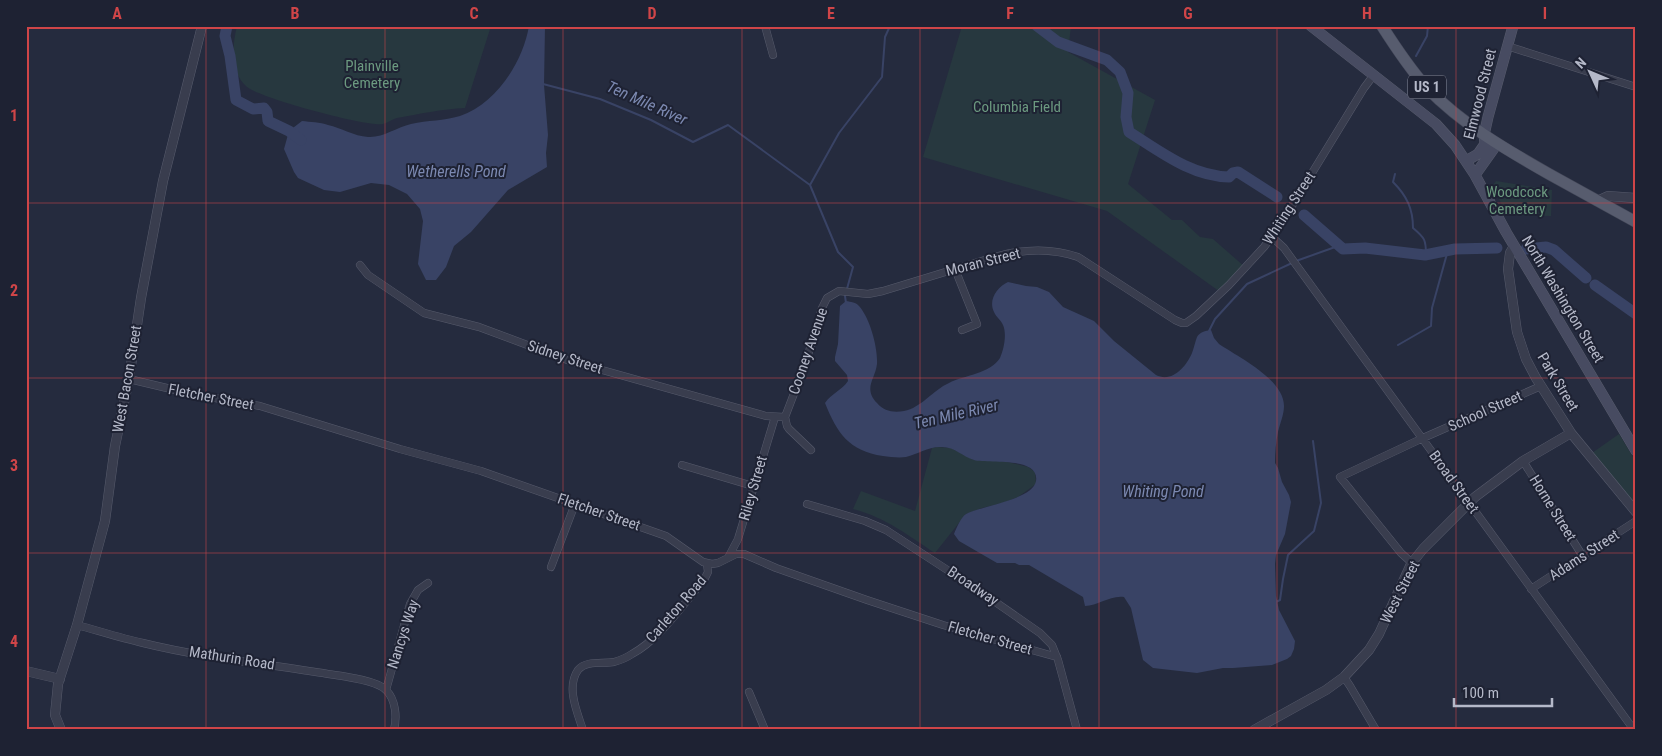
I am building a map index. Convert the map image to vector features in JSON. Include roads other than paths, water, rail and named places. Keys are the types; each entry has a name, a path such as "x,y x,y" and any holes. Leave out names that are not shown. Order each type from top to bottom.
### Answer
{"main road":[{"path":"1311,26 1442,130 1466,161"},
{"name":"US 1","path":"1382,26 1424,84 1484,136 1636,222"},
{"name":"Elmwood Street","path":"1466,161 1478,154 1485,144 1484,136 1488,117 1512,26"},
{"name":"Elmwood Street","path":"1475,175 1498,144"},
{"name":"North Washington Street","path":"1466,161 1514,246 1636,451"}],"street":[{"name":"West Bacon Street","path":"61,730 55,715 58,684 77,625 105,521 115,446 129,379 141,298 164,181 202,26"},
{"path":"765,26 773,55"},
{"path":"1507,46 1636,87"},
{"name":"Whiting Street","path":"1186,323 1229,285 1272,237 1373,76"},
{"path":"1597,201 1608,196 1636,198"},
{"name":"Broad Street","path":"1272,237 1297,266 1634,730"},
{"name":"Park Street","path":"1514,246 1510,253 1508,269 1517,332 1524,355 1571,433 1636,512"},
{"name":"Moran Street","path":"883,292 1015,252 1045,250 1066,252 1086,261 1178,322 1186,323"},
{"name":"Sidney Street","path":"360,265 368,275 424,313 479,327 570,361 742,409 774,417 785,417"},
{"path":"955,269 976,324 962,330"},
{"name":"Cooney Avenue","path":"785,417 803,371 825,302 830,295 835,292 868,294 883,292"},
{"name":"Fletcher Street","path":"129,379 192,394 260,406 400,449 481,471 666,536 707,564 718,562 736,554 744,554 776,568 867,600 1056,657"},
{"name":"School Street","path":"1412,562 1401,553 1340,477 1541,386"},
{"name":"Riley Street","path":"728,558 738,539 774,417"},
{"path":"785,417 786,426 811,450"},
{"name":"West Street","path":"1257,729 1326,690 1344,677 1369,650 1379,634 1412,562 1469,503 1523,461 1571,433"},
{"name":"Horne Street","path":"1523,461 1582,555"},
{"path":"682,465 753,486"},
{"path":"551,567 575,504"},
{"name":"Broadway","path":"807,504 876,524 897,536 1040,633 1052,645 1077,730"},
{"name":"Adams Street","path":"1531,589 1636,521"},
{"name":"Carleton Road","path":"583,730 573,690 575,677 580,668 586,664 615,662 641,649 662,629 704,580 708,572 707,564"},
{"name":"Nancys Way","path":"386,690 410,604 418,590 428,583"},
{"name":"Mathurin Road","path":"77,625 144,644 356,678 378,685 386,690"},
{"path":"26,671 60,679"},
{"path":"1344,677 1376,730"},
{"path":"386,690 396,712 394,730"},
{"path":"748,692 765,730"}],"water":[{"name":"Wetherells Pond","path":"529,26 545,26 544,85 548,135 547,167 508,190 471,232 454,246 446,267 436,280 426,280 418,264 423,221 420,209 407,194 389,185 371,183 340,192 324,190 298,178 294,172 284,149 289,131 302,121 322,123 358,135 374,137 411,124 454,118 473,110 496,92 506,80 521,54"},
{"name":"Whiting Pond","path":"1008,282 1037,287 1049,292 1063,307 1094,321 1114,341 1156,375 1168,377 1178,372 1192,353 1198,335 1211,330 1219,344 1259,370 1277,387 1282,396 1284,406 1275,451 1275,463 1291,502 1285,534 1276,555 1275,564 1276,596 1279,610 1295,641 1291,656 1287,659 1272,665 1223,668 1197,673 1153,668 1143,660 1131,608 1124,597 1085,606 1083,597 1029,565 997,563 959,541 954,534 966,514 1016,498 1033,488 1036,481 1035,473 1030,468 1022,464 974,460 947,447 928,449 906,457 871,454 853,445 840,432 825,403 848,381 847,375 835,361 840,306 846,301 853,302 863,311 870,325 877,357 876,370 870,388 873,398 886,410 904,411 921,403 943,386 990,368 996,363 1004,346 1005,333 1002,323 994,312 992,303 1000,287"}],"waterway":[{"name":"Ten Mile River","path":"227,26 225,36 230,56 236,100 253,109 264,108 267,112 268,121 289,131 301,140"},
{"path":"810,185 839,133 882,77 885,37 890,26"},
{"name":"Ten Mile River","path":"1037,26 1058,42 1107,60 1120,72 1128,93 1126,117 1129,132 1189,168 1215,176 1229,177 1233,173 1238,172 1277,197"},
{"path":"1416,56 1427,36 1428,26"},
{"name":"Ten Mile River","path":"543,84 600,99 651,120 693,142 728,125 810,185 838,252 853,267 845,296 846,303"},
{"path":"1395,174 1393,182 1402,192 1408,203 1412,215 1413,228 1424,240 1426,255"},
{"name":"Ten Mile River","path":"1304,215 1343,249 1365,248 1425,255 1455,249 1497,248"},
{"name":"Ten Mile River","path":"1296,261 1338,246"},
{"name":"Ten Mile River","path":"1526,249 1546,247 1554,250 1586,278"},
{"path":"1398,345 1431,326 1432,308 1448,250"},
{"name":"Ten Mile River","path":"1209,331 1215,319 1247,284 1292,263"},
{"name":"Ten Mile River","path":"1595,285 1636,314"},
{"path":"1276,602 1280,600 1288,555 1314,531 1321,503 1313,441"}],"park label":[{"name":"Plainville Cemetery","path":"372,74"},
{"name":"Columbia Field","path":"1017,107"},
{"name":"Woodcock Cemetery","path":"1517,200"}]}
